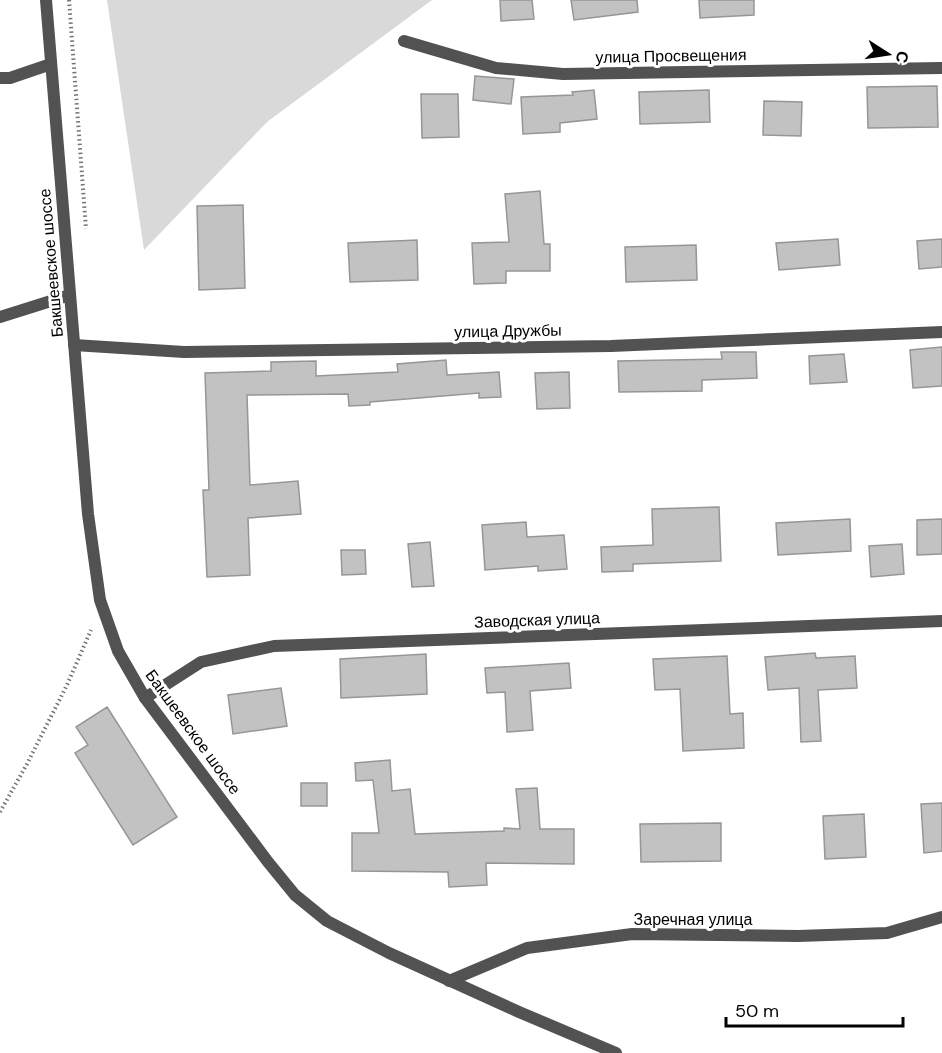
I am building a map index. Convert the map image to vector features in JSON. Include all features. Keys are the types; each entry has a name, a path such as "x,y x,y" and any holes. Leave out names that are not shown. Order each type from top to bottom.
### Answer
{"street":[{"name":"Бакшеевское шоссе","path":"46,0 87,514 100,600 118,651 145,698 268,862 295,895 327,921 449,981 615,1053"},
{"name":"улица Просвещения","path":"404,40 496,68 563,74 942,68"},
{"path":"0,78 10,78 51,64"},
{"path":"0,317 70,295"},
{"name":"улица Дружбы","path":"74,345 184,352 599,346 942,332"},
{"name":"Заводская улица","path":"145,698 201,663 274,646 942,621"},
{"name":"Заречная улица","path":"449,981 527,948 632,934 798,936 887,933 942,917"}],"path":[{"path":"69,0 86,229"},
{"path":"0,812 67,685 90,635 100,600"}],"shaded area":[{"path":"107,0 432,0 267,122 144,250"}],"building":[{"path":"500,0 532,0 534,19 501,21"},
{"path":"571,0 637,0 638,12 574,20"},
{"path":"699,0 754,0 754,15 700,18"},
{"path":"475,76 514,79 511,104 473,100"},
{"path":"937,86 938,127 868,128 867,87"},
{"path":"594,90 597,119 560,123 560,132 523,134 521,97 573,95 572,92"},
{"path":"709,90 710,122 640,124 639,92"},
{"path":"421,94 458,94 459,137 422,138"},
{"path":"764,101 802,102 801,136 763,135"},
{"path":"540,191 544,244 550,244 550,271 506,271 506,283 474,284 472,243 509,242 505,194"},
{"path":"243,205 245,288 199,290 197,206"},
{"path":"838,239 840,265 779,270 776,243"},
{"path":"942,239 942,267 919,269 917,241"},
{"path":"417,240 418,280 350,282 348,243"},
{"path":"696,245 697,280 626,282 625,247"},
{"path":"942,347 942,386 913,388 910,350"},
{"path":"721,352 756,352 757,378 702,380 702,391 619,392 618,361 722,359"},
{"path":"844,354 847,382 810,384 809,356"},
{"path":"446,360 447,375 499,372 501,397 479,398 479,393 370,402 370,405 349,406 348,394 247,395 250,485 298,481 301,514 248,518 250,575 207,577 203,490 209,490 205,373 271,371 271,362 316,361 316,376 398,372 397,364"},
{"path":"569,372 570,408 537,409 535,373"},
{"path":"719,507 721,561 633,564 633,571 602,572 601,547 653,545 652,509"},
{"path":"850,519 851,551 778,555 776,523"},
{"path":"942,519 942,554 917,555 917,520"},
{"path":"526,522 527,537 564,535 567,569 538,571 538,566 485,570 482,525"},
{"path":"430,542 434,586 412,587 408,544"},
{"path":"902,544 904,574 871,577 869,546"},
{"path":"341,550 365,550 366,574 342,575"},
{"path":"815,653 816,658 855,656 857,688 818,690 821,741 801,742 799,688 768,690 765,657"},
{"path":"426,654 427,694 341,698 340,659"},
{"path":"727,656 730,714 743,713 744,748 683,751 680,689 655,690 653,659"},
{"path":"569,663 571,688 530,691 533,730 507,732 505,692 487,693 485,668"},
{"path":"281,688 287,726 233,734 228,695"},
{"path":"107,707 177,817 133,845 75,753 88,745 76,727"},
{"path":"390,760 392,791 410,789 415,834 520,829 516,789 537,788 540,829 574,829 574,864 486,863 487,885 449,887 448,872 352,871 352,833 379,833 373,780 356,781 355,763"},
{"path":"301,783 327,783 327,806 301,806"},
{"path":"942,803 942,851 924,853 921,804"},
{"path":"864,814 866,857 825,859 823,816"},
{"path":"721,823 721,861 641,862 640,824"}]}
